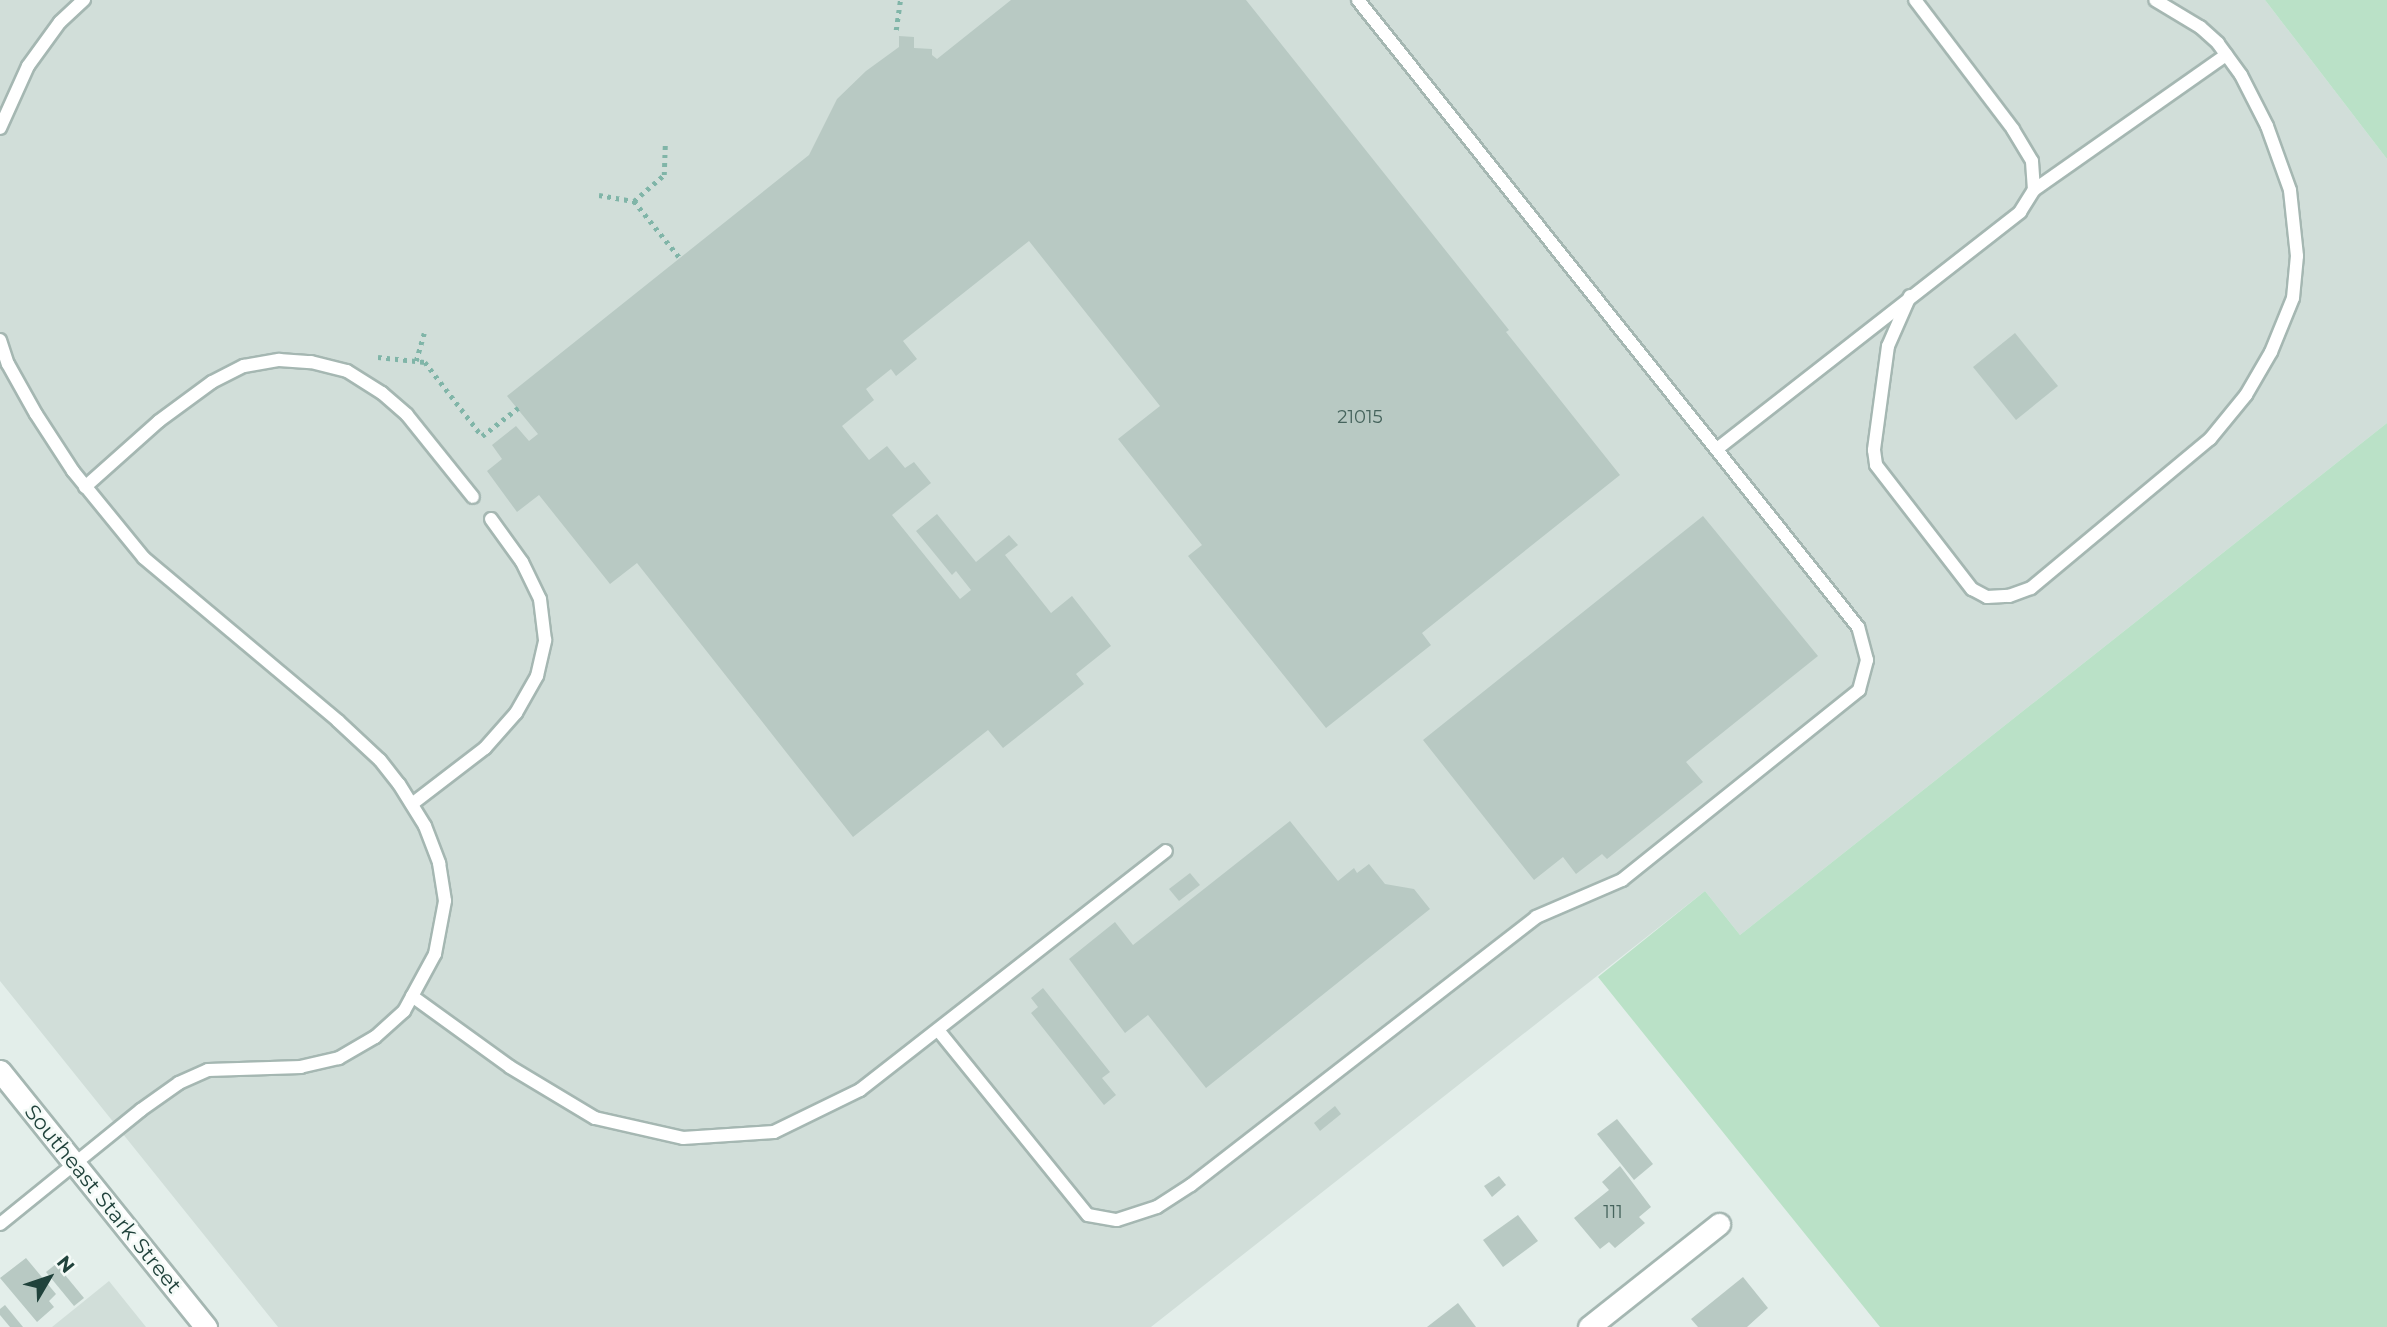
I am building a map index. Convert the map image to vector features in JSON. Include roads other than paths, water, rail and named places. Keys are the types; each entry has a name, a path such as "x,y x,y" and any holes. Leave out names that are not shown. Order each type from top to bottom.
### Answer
{"main road":[{"name":"Southeast Stark Street","path":"0,1071 206,1327"},
{"path":"1589,1327 1719,1224"}],"lane":[{"path":"0,128 28,66 60,23 84,0"},
{"path":"938,1030 1088,1215 1116,1220 1157,1207 1191,1185 1536,917 1622,880 1859,690 1867,660 1858,627 1358,0"},
{"path":"1915,0 2013,129 2032,160 2034,190"},
{"path":"1910,296 1888,346 1874,450 1876,465 1972,589 1987,597 2009,596 2031,588 2210,439 2246,395 2271,352 2293,298 2297,256 2290,190 2267,126 2241,75 2200,27 2155,0"},
{"path":"1717,449 2020,212 2034,190 2226,55"},
{"path":"0,340 8,363 36,414 85,487 144,558 377,757 425,826 439,863 445,901 435,954 404,1011 375,1037 339,1058 301,1067 208,1070 179,1083 0,1224"},
{"path":"85,487 159,421 212,382 244,366 279,360 311,362 347,371 382,393 407,415 473,497"},
{"path":"412,804 485,748 516,713 537,676 545,640 540,599 522,562 491,519"},
{"path":"412,996 510,1067 595,1118 683,1138 774,1132 860,1090 1166,850"}]}
